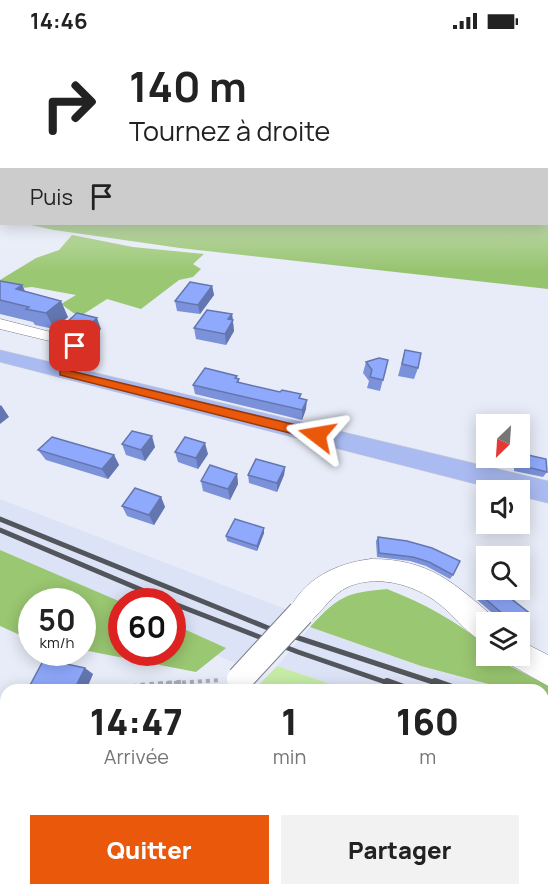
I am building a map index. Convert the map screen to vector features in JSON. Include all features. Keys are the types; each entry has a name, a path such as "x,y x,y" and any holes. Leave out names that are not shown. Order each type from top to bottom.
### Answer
{"main road":[{"path":"0,356 548,492"}],"street":[{"path":"0,324 68,341 75,346 79,350 78,357 60,371"},
{"path":"236,684 328,585 346,575 369,571 397,572 415,577 441,589 476,620"},
{"path":"530,660 548,671"}],"shaded area":[{"path":"31,225 548,225 548,289 180,248"},
{"path":"72,235 133,247 204,254 193,264 201,269 193,277 179,280 141,309 107,299 79,317 61,304 76,295 32,287 0,290 0,280 36,258 59,250"},
{"path":"0,499 288,610 235,663 186,642 186,588 108,588 108,608 96,603 96,588 62,588 0,561"},
{"path":"0,550 88,588 18,588 18,634 0,626"},
{"path":"387,589 414,600 476,639 476,666 510,666 544,684 488,684 421,666 310,627 336,602 352,595"},
{"path":"96,591 108,596 108,655 96,653"},
{"path":"310,627 421,666 488,684 331,684 277,666"},
{"path":"186,630 226,648 196,672 165,666 186,666"},
{"path":"277,666 331,684 260,684"}],"building":[{"path":"0,281 22,285 16,289 61,301 46,313 26,309 29,307 0,300"},
{"path":"190,282 212,286 198,305 175,301"},
{"path":"207,310 232,314 228,319 233,320 225,334 194,328"},
{"path":"77,313 97,318 83,331 65,324"},
{"path":"405,350 421,353 418,368 402,364"},
{"path":"379,358 388,360 383,380 370,377 372,370 366,362"},
{"path":"205,368 237,376 235,378 239,379 237,382 280,392 282,390 301,394 299,398 307,400 302,410 193,385"},
{"path":"132,431 152,436 141,450 122,444"},
{"path":"52,437 114,455 102,469 38,450"},
{"path":"185,437 205,443 196,458 175,452"},
{"path":"530,455 546,459 547,472 530,468"},
{"path":"256,459 285,467 277,483 248,475"},
{"path":"210,465 237,474 228,489 201,481"},
{"path":"135,488 161,497 149,515 122,506"},
{"path":"235,519 264,528 257,546 226,536"},
{"path":"378,537 407,541 432,548 460,561 453,575 429,562 413,557 379,553"},
{"path":"487,600 513,600 528,612 501,612"},
{"path":"40,666 76,666 85,668 77,684 31,684"}],"railway":[{"path":"0,519 268,628 439,684"},
{"path":"0,530 137,588"},
{"path":"186,608 298,652 391,684"},
{"path":"387,682 392,684"},
{"path":"435,682 441,684"}],"route":[{"path":"75,346 79,350 78,357 64,372 317,435"}]}
